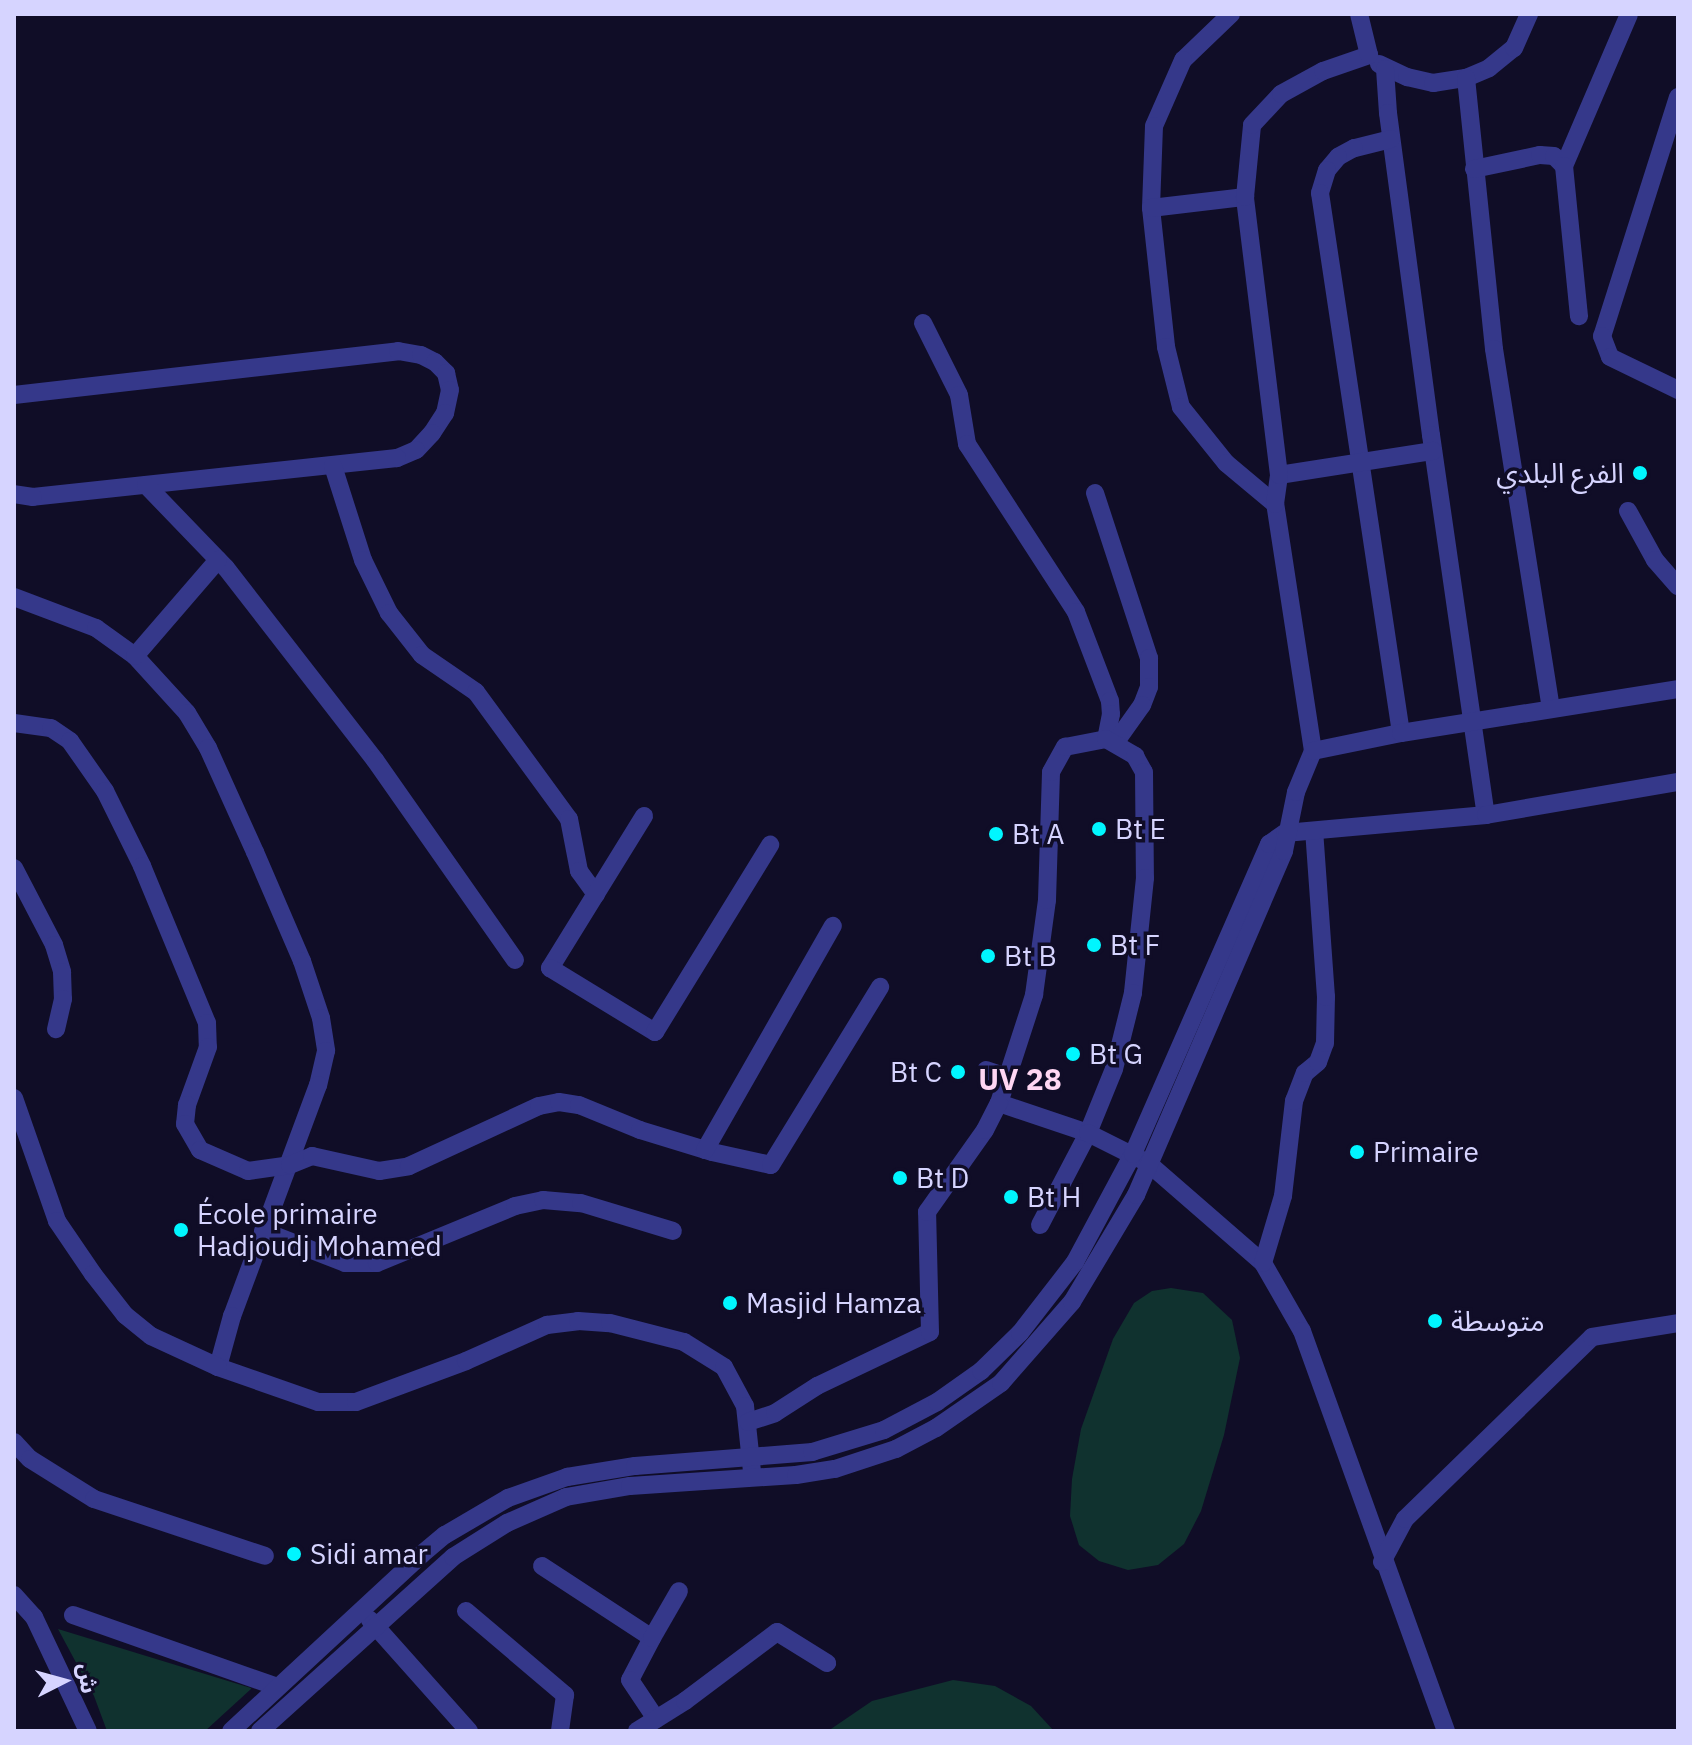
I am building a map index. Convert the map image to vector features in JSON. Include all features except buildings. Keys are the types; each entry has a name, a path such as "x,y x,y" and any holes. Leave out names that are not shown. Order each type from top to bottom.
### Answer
{"street":[{"path":"1231,14 1183,60 1154,126 1151,208 1166,347 1181,407 1226,463 1275,504"},
{"path":"1359,14 1369,55 1385,69 1433,83 1466,78 1489,68 1514,48 1529,14"},
{"path":"1579,316 1564,166 1629,14"},
{"path":"1285,833 1313,751 1275,504 1279,475 1245,197 1252,125 1281,94 1323,71 1369,55"},
{"path":"1385,69 1391,139 1433,451 1486,815"},
{"path":"1466,78 1507,439 1551,709"},
{"path":"1676,109 1602,336 1610,357 1678,390"},
{"path":"1391,139 1354,148 1338,157 1327,170 1320,193 1401,733"},
{"path":"1474,169 1540,155 1554,156 1564,166"},
{"path":"1151,208 1245,197"},
{"path":"923,323 951,373 959,395 967,444 1076,612 1110,701 1110,741"},
{"path":"14,395 365,352 398,351 421,355 446,373 450,390 445,413 416,450 397,458 33,497 14,494"},
{"path":"1279,475 1358,460 1433,451"},
{"path":"333,466 363,560 389,613 422,655 476,692 569,819 579,871 596,894"},
{"path":"146,485 218,560 375,760 515,960"},
{"path":"1095,493 1149,658 1149,687 1142,705 1110,741"},
{"path":"1628,511 1643,542 1678,586"},
{"path":"135,656 218,560"},
{"path":"14,597 96,628 135,656 187,713 208,748 302,961 321,1018 326,1051 290,1165 263,1231 218,1367"},
{"path":"1313,751 1401,733 1678,689"},
{"path":"14,723 51,728 70,741 88,762 142,866 200,1002 209,1034 187,1105 185,1124 200,1150 248,1171 290,1165 312,1156 379,1171 409,1166 539,1106 559,1102 579,1105 705,1150 771,1165 880,987"},
{"path":"748,1422 775,1413 817,1386 930,1332 927,1212 936,1185 985,1130 999,1103 1034,995 1031,949 1041,821 1051,772 1065,747 1110,741 1135,756 1144,772 1137,813 1145,878 1131,935 1133,993 1112,1050 1088,1133 1050,1195 1040,1225"},
{"path":"260,1731 453,1557 479,1538 538,1508 566,1497 630,1486 835,1469 896,1449 948,1421 1001,1383 1054,1325 1096,1266 1269,844 1285,833 1486,815 1678,782"},
{"path":"644,816 550,968 655,1032 770,845"},
{"path":"1263,1263 1283,1196 1294,1101 1305,1073 1318,1062 1325,1043 1326,997 1314,831"},
{"path":"14,868 54,945 62,972 63,999 56,1029"},
{"path":"705,1150 833,926"},
{"path":"986,1070 1006,1077"},
{"path":"14,1098 57,1221 125,1315 151,1336 218,1367 318,1402 356,1402 441,1371 547,1325 578,1321 610,1323 684,1342 724,1367 745,1406 753,1478"},
{"path":"999,1103 1088,1133 1141,1159 1263,1263 1302,1331 1382,1562 1446,1731"},
{"path":"231,1731 445,1535 478,1514 530,1488 567,1477 635,1466 812,1452 884,1430 937,1402 981,1371 1020,1333 1075,1262 1141,1159"},
{"path":"263,1231 345,1263 377,1263 515,1206 543,1200 581,1203 673,1231"},
{"path":"1382,1562 1405,1519 1592,1337 1678,1323"},
{"path":"14,1442 30,1459 94,1499 265,1556"},
{"path":"542,1566 652,1638"},
{"path":"656,1719 630,1680 679,1591"},
{"path":"14,1595 34,1617 88,1731"},
{"path":"361,1610 469,1731"},
{"path":"466,1611 565,1695 560,1731"},
{"path":"73,1615 278,1687"},
{"path":"637,1731 777,1632 827,1663"}],"green space":[{"path":"1171,1288 1203,1293 1232,1320 1240,1358 1224,1435 1201,1511 1184,1544 1158,1565 1128,1570 1099,1561 1079,1545 1070,1516 1072,1479 1081,1429 1113,1339 1134,1303 1152,1291"},
{"path":"58,1629 251,1689 205,1731 107,1731 94,1696"},
{"path":"953,1680 995,1686 1031,1706 1054,1731 828,1731 872,1701"}],"place":[{"name":"الفرع البلدي","path":"1640,473"},
{"name":"Bt E","path":"1099,829"},
{"name":"Bt A","path":"996,834"},
{"name":"Bt F","path":"1094,945"},
{"name":"Bt B","path":"988,956"},
{"name":"Bt G","path":"1073,1054"},
{"name":"Bt C","path":"958,1072"},
{"name":"Primaire","path":"1357,1152"},
{"name":"Bt D","path":"900,1178"},
{"name":"Bt H","path":"1011,1197"},
{"name":"École primaire Hadjoudj Mohamed","path":"181,1230"},
{"name":"Masjid Hamza","path":"730,1303"},
{"name":"متوسطة","path":"1435,1321"},
{"name":"Sidi amar","path":"294,1554"}],"district":[{"name":"UV 28","path":"1020,1079"}]}
